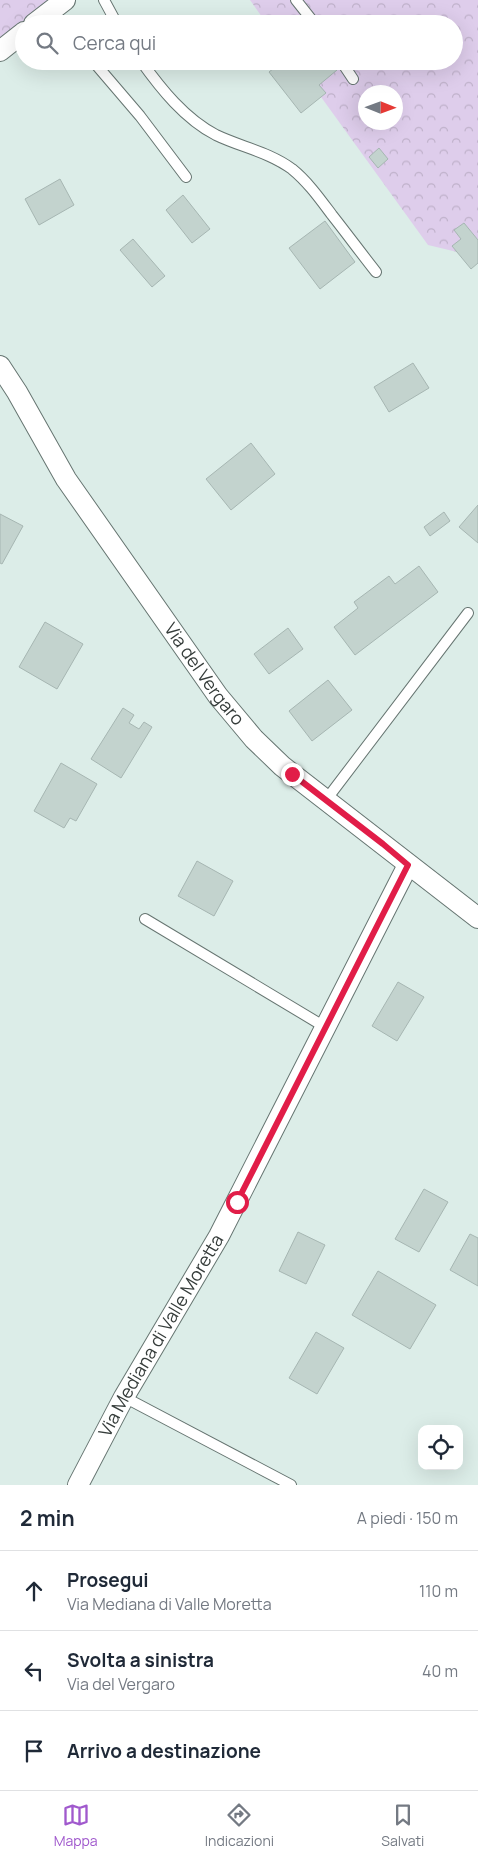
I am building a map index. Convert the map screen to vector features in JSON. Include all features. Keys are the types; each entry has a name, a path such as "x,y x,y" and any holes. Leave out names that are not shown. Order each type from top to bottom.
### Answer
{"street":[{"path":"49,15 65,0"},
{"path":"0,51 15,39"},
{"name":"Via del Vergaro","path":"0,366 17,392 66,479 222,701 264,749 282,766 478,918"},
{"name":"Via Mediana di Valle Moretta","path":"78,1485 124,1397 219,1236 408,865"}],"lane":[{"path":"104,0 112,15"},
{"path":"296,0 308,15"},
{"path":"101,70 140,116 186,177"},
{"path":"148,70 174,101 204,128 229,141 269,155 301,177 320,198 376,272"},
{"path":"347,70 353,78"},
{"path":"326,800 468,614"},
{"path":"145,919 325,1027"},
{"path":"124,1397 291,1485"}],"green space":[{"path":"0,0 65,0 46,15 15,15 15,39 0,51"},
{"path":"250,0 478,0 478,257 428,245 302,70 463,70 463,15 261,15"}],"building":[{"path":"272,70 337,70 319,85 326,93 301,113 269,72"},
{"path":"379,148 388,159 378,168 369,157"},
{"path":"60,179 74,205 39,225 25,199"},
{"path":"183,195 210,229 192,243 166,210"},
{"path":"325,221 355,262 320,289 289,248"},
{"path":"464,223 478,240 478,263 471,269 452,246 461,239 454,230"},
{"path":"133,239 165,276 152,287 120,250"},
{"path":"413,363 429,388 389,412 374,387"},
{"path":"251,443 275,474 231,510 206,479"},
{"path":"478,505 478,543 459,527"},
{"path":"444,512 450,521 430,536 424,527"},
{"path":"0,514 23,526 2,564 0,563"},
{"path":"419,566 438,592 355,655 334,627 358,608 354,602 389,576 395,584"},
{"path":"45,622 83,644 57,689 19,667"},
{"path":"288,628 303,649 269,674 254,654"},
{"path":"328,680 352,710 312,741 289,711"},
{"path":"123,708 134,715 129,723 139,729 144,722 152,727 121,778 91,759"},
{"path":"61,763 97,784 76,821 70,818 64,828 34,811"},
{"path":"197,861 233,881 214,916 178,896"},
{"path":"398,982 424,997 397,1041 372,1026"},
{"path":"424,1189 448,1202 419,1252 395,1239"},
{"path":"298,1232 325,1245 306,1284 279,1271"},
{"path":"470,1234 478,1238 478,1286 450,1270"},
{"path":"378,1271 436,1305 410,1349 352,1315"},
{"path":"316,1332 344,1348 317,1394 289,1378"}],"route":[{"path":"237,1202 408,865 292,774"}]}
